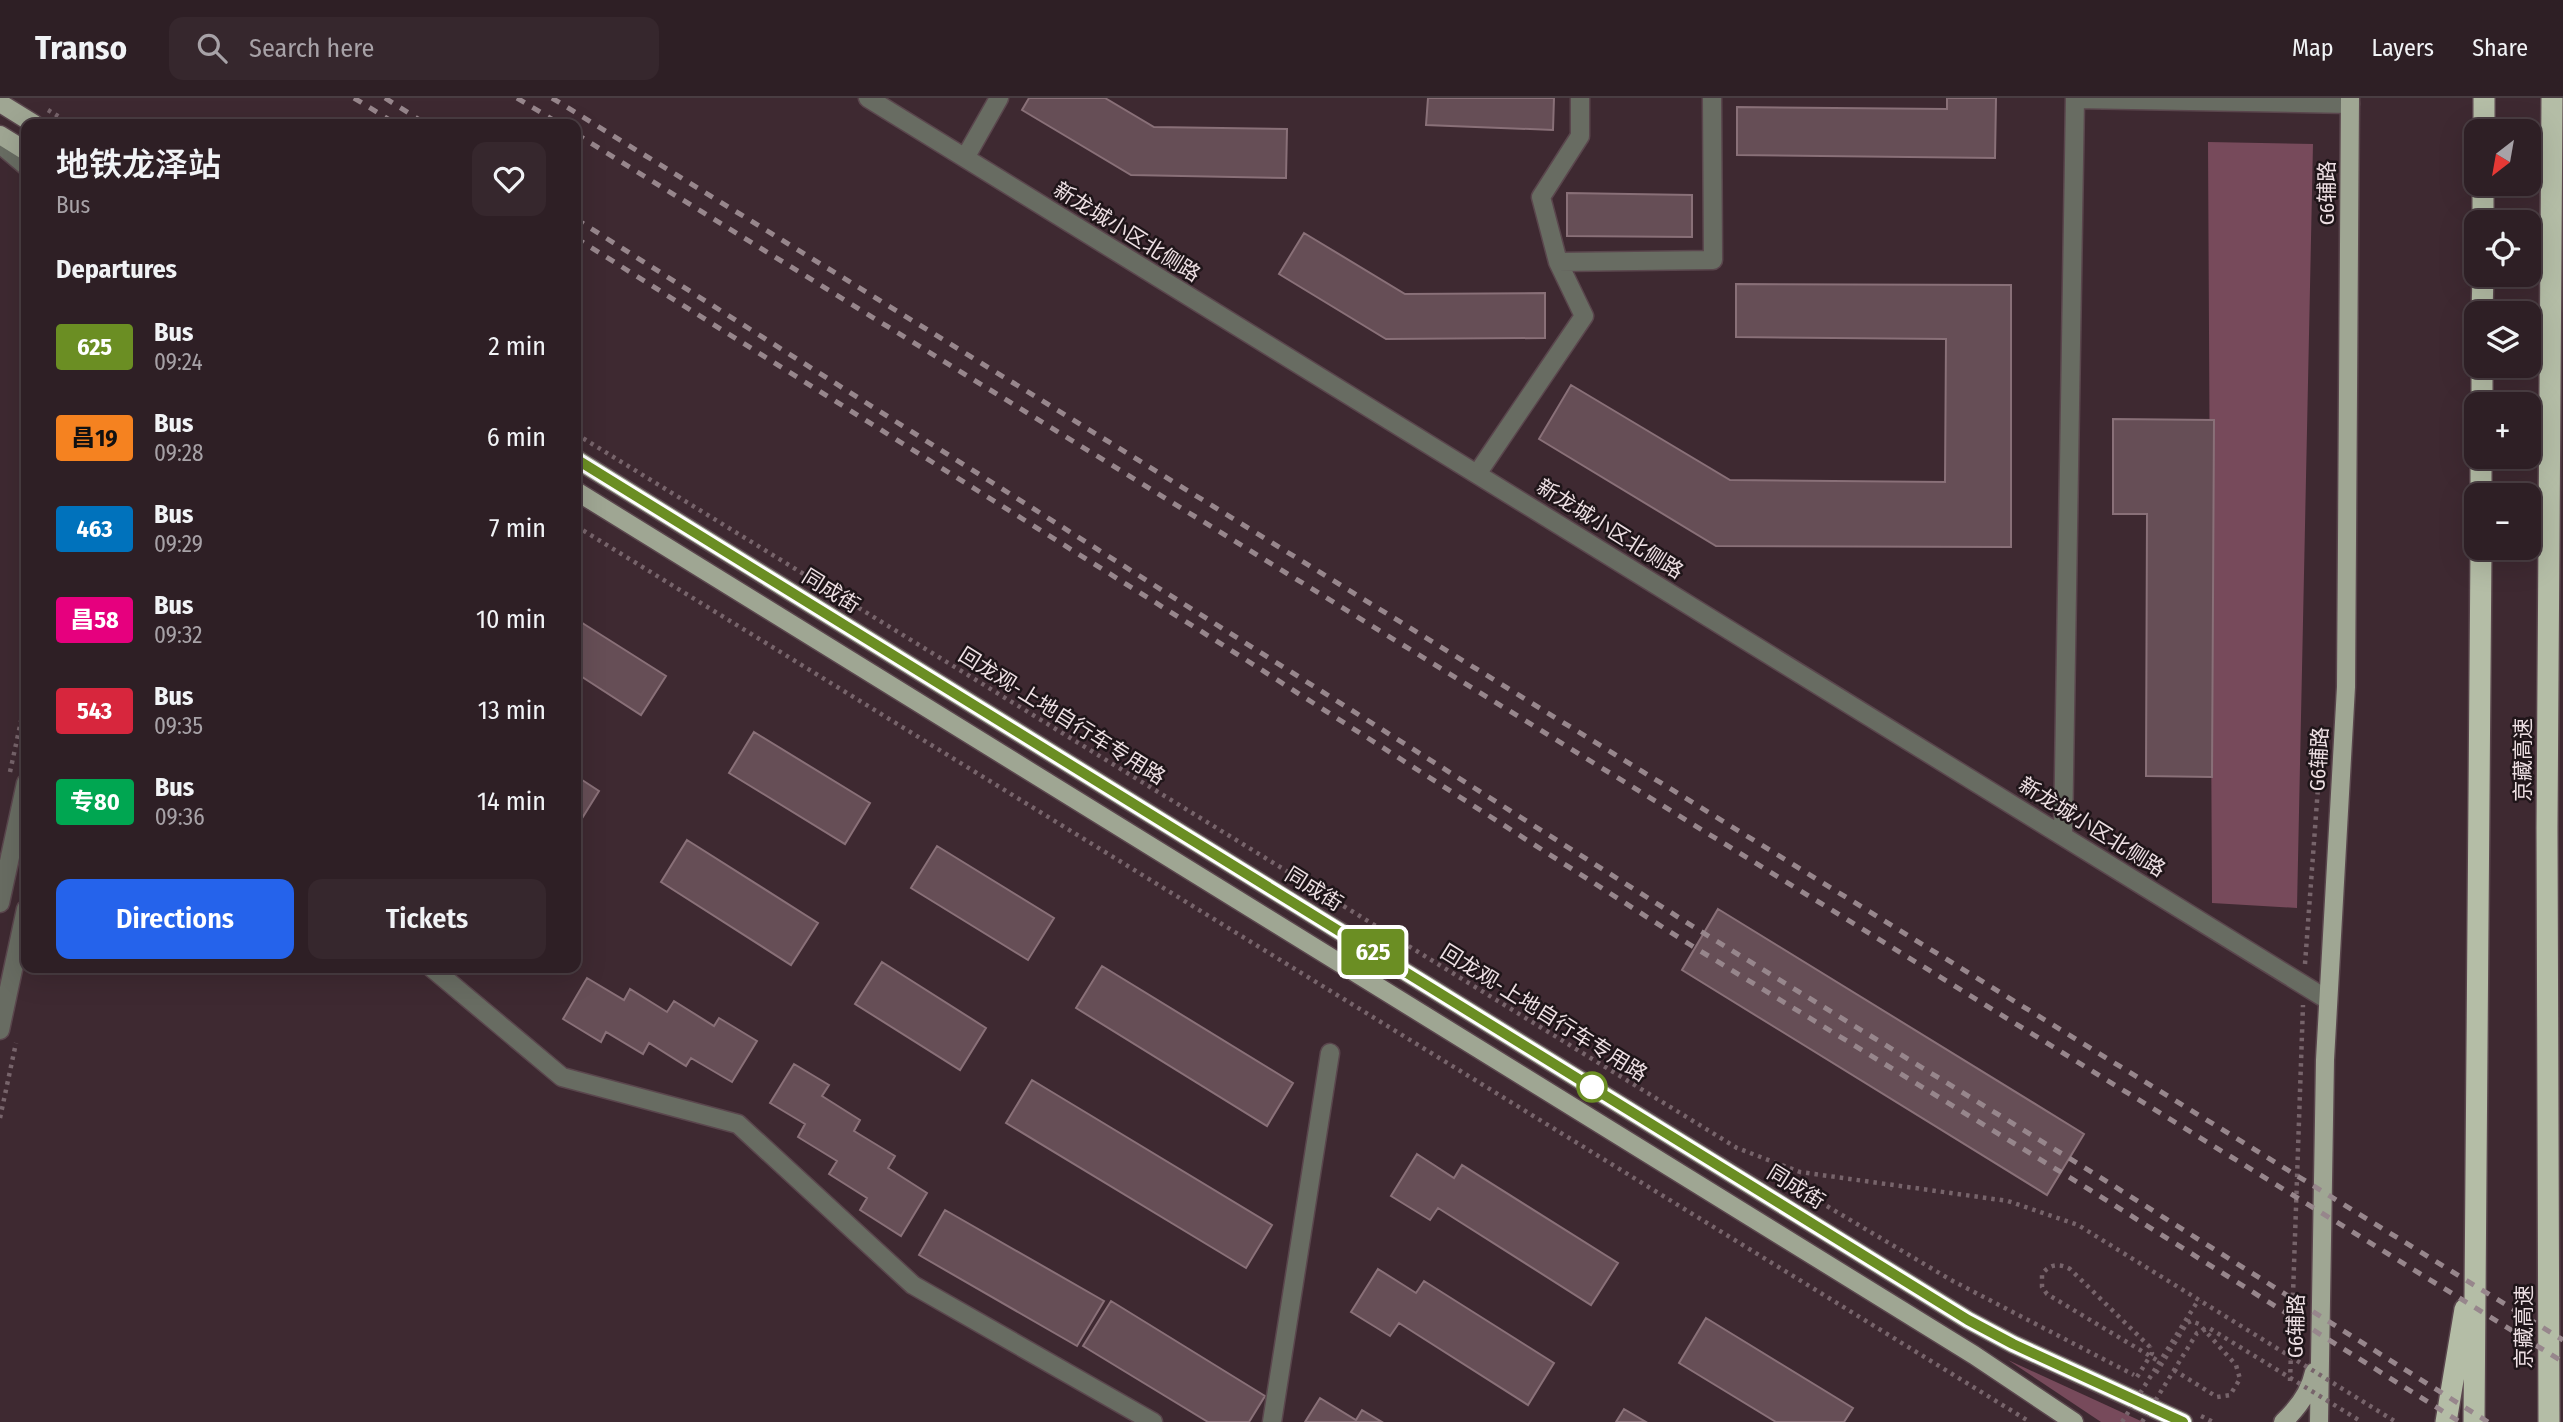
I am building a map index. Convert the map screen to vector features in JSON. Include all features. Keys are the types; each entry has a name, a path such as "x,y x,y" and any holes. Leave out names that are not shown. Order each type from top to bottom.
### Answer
{"highway":[{"path":"2484,98 2484,119"},
{"name":"京藏高速","path":"2552,98 2547,828 2549,1392 2552,1422"},
{"name":"京藏高速","path":"2474,1422 2481,560"},
{"path":"2547,828 2563,883"},
{"path":"2446,1422 2476,1238"}],"main road":[{"name":"G6辅路","path":"2319,1422 2318,1355 2328,1000 2346,687 2350,101"},
{"path":"0,103 26,119"},
{"path":"0,135 21,148"},
{"name":"同成街","path":"581,463 1968,1320 2013,1344 2187,1416"},
{"path":"581,494 1962,1348 2074,1422"},
{"path":"2286,1419 2312,1381 2318,1355"}],"street":[{"name":"新龙城小区北侧路","path":"868,98 2328,1000"},
{"path":"965,158 999,98"},
{"path":"1477,474 1584,316 1558,262 1541,197 1580,136 1580,98"},
{"path":"1558,262 1713,260 1712,98"},
{"path":"2063,836 2075,98 2350,101"},
{"path":"0,144 21,162"},
{"path":"0,903 21,806"},
{"path":"0,1030 21,932"},
{"path":"438,973 562,1077 738,1124 913,1285 1153,1422"},
{"path":"1272,1422 1330,1053"}],"path":[{"path":"581,438 1762,1166"},
{"name":"回龙观-上地自行车专用路","path":"581,438 1737,1148 1800,1172 2008,1201 2078,1225 2396,1422"},
{"path":"581,529 2030,1422"},
{"path":"10,773 21,721"},
{"path":"2286,1419 2303,985 2319,766"},
{"path":"1797,1188 1951,1280 2148,1384"},
{"path":"2137,1377 2152,1353 2150,1347 2070,1269 2064,1265 2053,1265 2042,1274 2042,1287 2047,1294 2160,1362"},
{"path":"2123,1422 2199,1299"},
{"path":"2156,1373 2187,1323 2193,1321 2199,1324 2236,1365 2239,1372 2238,1385 2230,1395 2217,1396 2174,1370"},
{"path":"2142,1422 2197,1334 2209,1328 2362,1422"},
{"path":"2159,1390 2169,1397"},
{"path":"2187,1416 2213,1422"}],"shaded area":[{"path":"2208,142 2313,144 2297,908 2212,903"},
{"path":"2008,1360 2143,1422 2101,1422"}],"building":[{"path":"1029,98 1105,98 1154,127 1287,129 1286,178 1131,175 1022,110"},
{"path":"1428,98 1554,98 1553,130 1426,125"},
{"path":"1947,98 1996,98 1995,158 1737,155 1737,107 1947,109"},
{"path":"1567,193 1692,195 1692,237 1567,236"},
{"path":"1304,233 1405,294 1545,293 1545,338 1386,339 1279,274"},
{"path":"1736,284 2011,285 2011,547 1716,546 1539,439 1571,385 1730,480 1945,482 1946,339 1736,337"},
{"path":"2113,419 2214,420 2212,777 2146,776 2147,514 2113,514"},
{"path":"581,622 666,676 641,715 581,676"},
{"path":"754,732 870,803 845,844 729,773"},
{"path":"581,779 599,791 581,820"},
{"path":"687,840 818,923 791,965 661,882"},
{"path":"937,846 1054,918 1028,960 911,888"},
{"path":"1718,909 2084,1134 2047,1195 1682,970"},
{"path":"882,962 986,1028 960,1070 855,1004"},
{"path":"1102,966 1293,1083 1267,1126 1076,1008"},
{"path":"587,978 624,1000 630,989 667,1012 674,1001 714,1026 719,1018 757,1041 732,1082 691,1058 686,1066 649,1043 643,1054 606,1032 601,1042 563,1019"},
{"path":"794,1064 829,1085 822,1096 860,1120 854,1131 895,1156 888,1168 927,1193 901,1236 860,1210 867,1198 829,1174 837,1161 798,1137 805,1124 770,1103"},
{"path":"1032,1080 1272,1225 1246,1268 1006,1123"},
{"path":"1417,1154 1454,1178 1462,1165 1618,1263 1591,1305 1438,1208 1430,1220 1391,1196"},
{"path":"945,1210 1104,1301 1077,1346 919,1255"},
{"path":"1378,1269 1416,1293 1424,1281 1554,1363 1528,1405 1399,1323 1390,1336 1351,1312"},
{"path":"1111,1301 1265,1396 1249,1422 1208,1422 1083,1346"},
{"path":"1706,1318 1853,1408 1844,1422 1776,1422 1679,1363"},
{"path":"1320,1398 1356,1420 1362,1410 1382,1422 1305,1422"},
{"path":"1624,1409 1646,1422 1616,1422"}],"railway":[{"path":"354,98 388,119"},
{"path":"385,98 418,119"},
{"path":"517,98 552,119"},
{"path":"552,98 2563,1340"},
{"path":"581,137 2563,1362"},
{"path":"581,222 1697,929 2098,1176 2488,1422"},
{"path":"581,241 1215,640 1689,944 2090,1190 2460,1422"}],"bus line":[{"name":"625","path":"581,462 1968,1320 2013,1344 2183,1422"}]}
